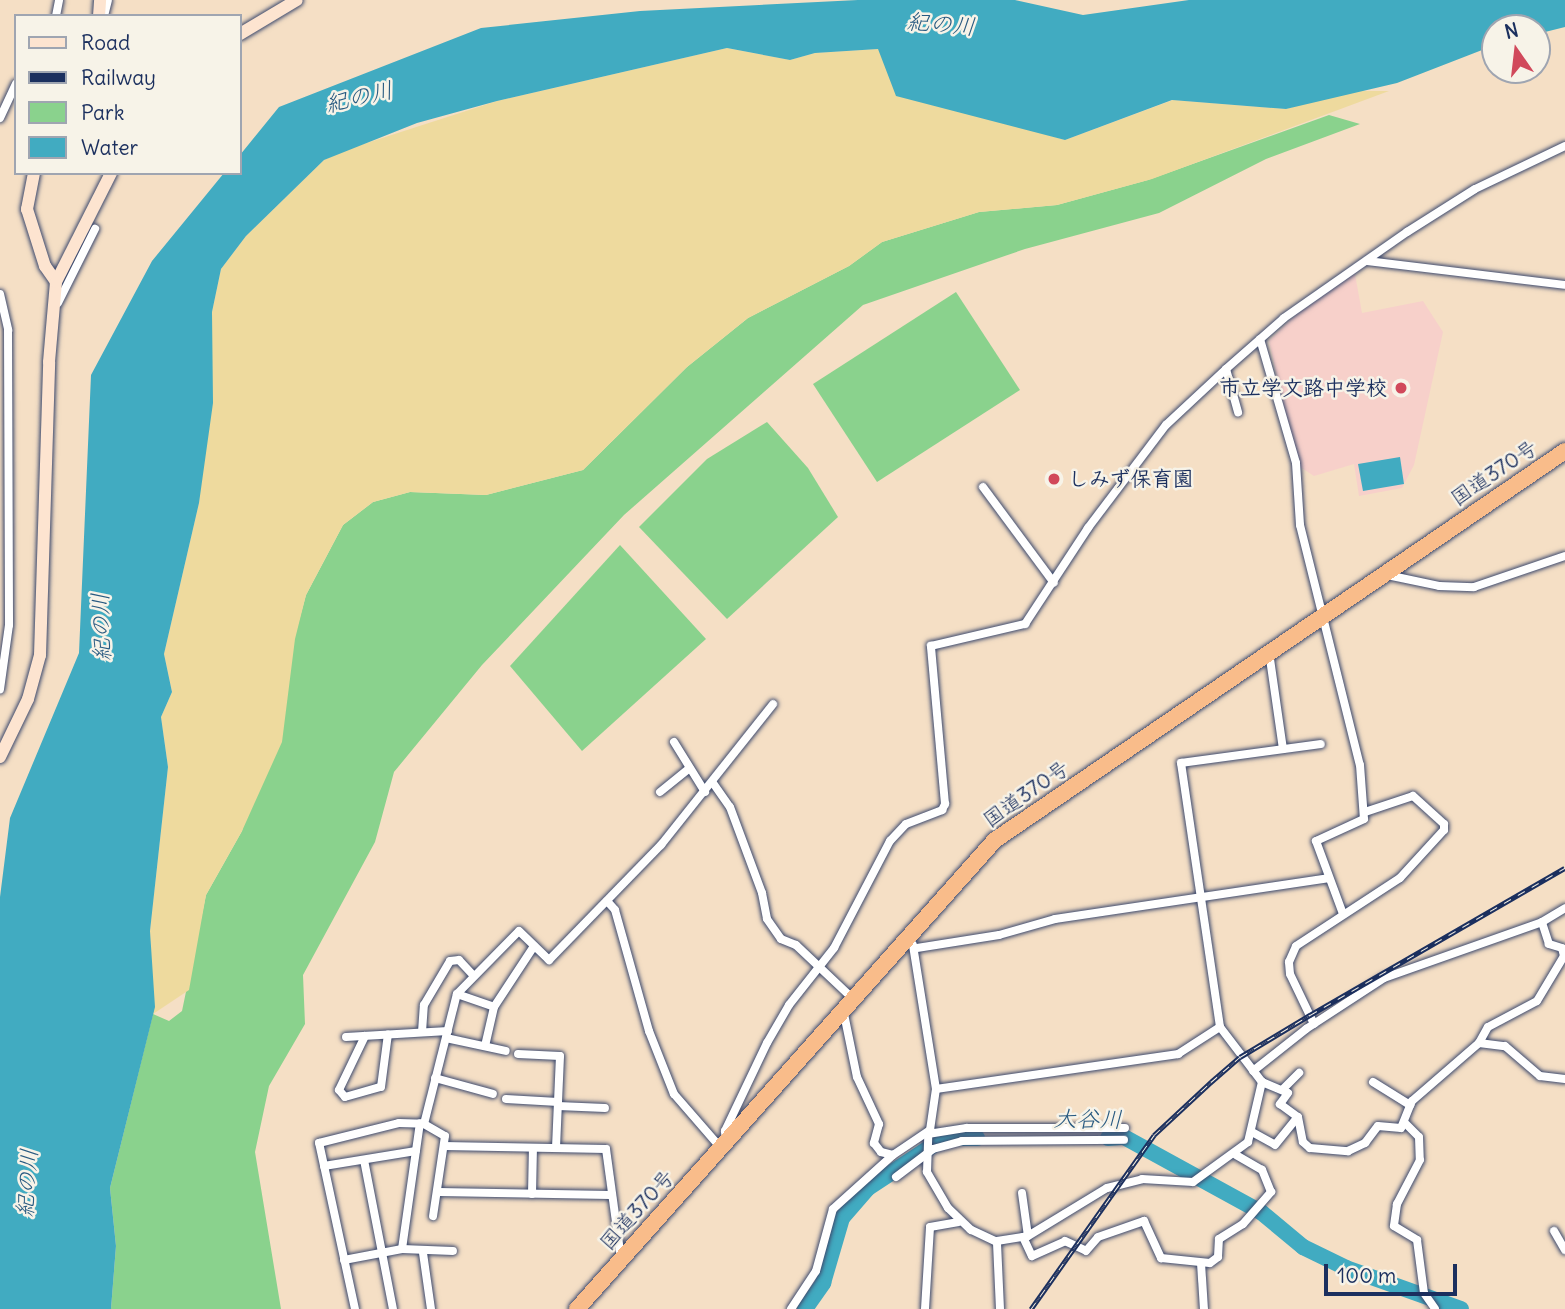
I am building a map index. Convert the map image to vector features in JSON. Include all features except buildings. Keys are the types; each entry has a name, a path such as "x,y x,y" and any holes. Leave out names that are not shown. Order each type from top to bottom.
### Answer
{"highway":[{"name":"国道370号","path":"577,1309 847,1003 911,944 995,840 1565,451"}],"street":[{"path":"242,33 297,0"},
{"path":"0,118 14,86"},
{"path":"723,1144 725,1130 767,1043 789,1006 834,948 897,833 923,815 942,810 945,804 931,646 1025,624 1088,528 1166,425 1226,369 1260,339 1367,261 1475,189 1565,146"},
{"path":"34,175 27,209 45,266 56,282"},
{"path":"0,757 28,699 40,655 51,319 56,282 110,175"},
{"path":"51,319 95,229"},
{"path":"1367,261 1565,285"},
{"path":"0,689 3,654 4,422 8,330 1,299"},
{"path":"1260,339 1296,463 1300,525 1355,737 1364,819 1316,841 1343,914"},
{"path":"1226,369 1238,412"},
{"path":"983,487 1054,583"},
{"path":"1384,574 1429,585 1474,587 1565,556"},
{"path":"1269,652 1283,749"},
{"path":"402,1250 422,1123 457,994 519,931 549,960 607,901 713,783 773,704"},
{"path":"674,742 705,792"},
{"path":"1321,744 1181,763 1220,1027 1262,1082 1289,1093 1280,1104 1298,1117 1303,1142 1315,1150 1357,1150 1378,1126 1401,1128 1406,1124 1410,1105 1441,1071 1479,1043 1488,1027 1537,1001 1564,956 1562,948 1549,944 1542,922"},
{"path":"660,792 690,768"},
{"path":"713,783 730,807 762,893 766,919 781,939 796,945 819,968 847,1003 857,1077 879,1124 874,1143 881,1152 893,1155"},
{"path":"1314,1024 1294,985 1289,962 1296,946 1400,878 1444,830 1444,824 1413,796 1365,812"},
{"path":"1262,1082 1252,1132 1236,1155 1193,1182 1142,1179 1107,1188 1026,1236 997,1241 959,1222 927,1172 936,1089 911,944 999,935 1055,919 1328,878"},
{"path":"607,901 615,910 649,1031 674,1094 723,1144"},
{"path":"1253,1071 1314,1024 1384,978 1542,922 1565,908"},
{"path":"485,1046 494,1007 534,946"},
{"path":"422,1032 424,1005 450,961 459,960 473,975"},
{"path":"457,994 494,1007"},
{"path":"936,1089 1178,1055 1220,1027"},
{"path":"346,1037 422,1032 447,1034 506,1051"},
{"path":"365,1036 339,1090 345,1097 381,1087 388,1034"},
{"path":"1479,1043 1505,1046 1540,1076 1565,1079"},
{"path":"518,1054 560,1056 556,1148"},
{"path":"1283,1089 1299,1073"},
{"path":"435,1078 493,1094"},
{"path":"1373,1082 1410,1105"},
{"path":"506,1100 605,1108"},
{"path":"585,1119 586,1107"},
{"path":"1252,1132 1275,1146 1298,1117"},
{"path":"355,1309 319,1143 399,1122 422,1123 445,1136 439,1192 433,1216"},
{"path":"1406,1124 1419,1137 1420,1160 1396,1205 1394,1226 1417,1240 1424,1293 1435,1309"},
{"path":"791,1309 816,1271 833,1209 893,1155 967,1128 1125,1128"},
{"path":"896,1177 929,1143 1124,1140"},
{"path":"444,1146 606,1149 621,1259"},
{"path":"532,1194 533,1148"},
{"path":"324,1166 416,1151"},
{"path":"1022,1194 1026,1236 1032,1256 1065,1241 1086,1251 1111,1231 1144,1221 1161,1258 1201,1263 1218,1257 1219,1239 1243,1224 1271,1192 1262,1170 1236,1155"},
{"path":"363,1160 393,1309"},
{"path":"439,1192 611,1195"},
{"path":"925,1309 930,1227 959,1222"},
{"path":"1554,1231 1565,1250"},
{"path":"997,1241 1000,1309"},
{"path":"344,1260 402,1250 423,1253 453,1251"},
{"path":"423,1253 431,1309"},
{"path":"1201,1263 1204,1309"}],"shaded area":[{"path":"1355,274 1362,313 1423,301 1443,332 1414,465 1402,488 1359,496 1354,464 1314,476 1297,465 1269,341 1309,302"}],"green space":[{"path":"1329,115 1360,124 1266,159 1159,213 1025,249 863,305 624,515 482,665 394,772 375,842 303,975 305,1024 269,1086 255,1152 281,1309 111,1309 116,1246 110,1188 153,1014 169,1021 182,1011 206,895 242,831 306,595 343,525 373,502 410,492 486,495 583,470 687,367 748,318 849,266 882,242 979,212 1057,205 1148,180"},
{"path":"956,292 1020,390 877,482 813,384"},
{"path":"767,422 808,468 838,517 727,619 639,527 707,459"},
{"path":"620,545 706,639 582,751 510,666"}],"sand":[{"path":"727,48 790,60 815,53 878,49 1000,121 1065,140 1173,100 1286,109 1348,91 1389,91 1152,179 1057,205 979,212 882,242 849,266 748,318 687,367 583,470 486,495 410,492 373,502 343,525 306,595 295,639 282,742 242,831 206,895 189,990 153,1014 150,931 168,767 161,717 172,692 164,654 199,503 212,312 221,269 246,236 324,160 345,150 497,101"}],"water":[{"name":"紀の川","path":"858,0 1015,0 1083,15 1189,0 1565,0 1565,27 1551,30 1551,14 1481,14 1481,50 1397,83 1286,109 1172,100 1065,140 896,96 878,49 815,53 790,60 727,48 497,101 417,123 324,160 246,236 221,269 212,312 213,403 199,503 164,654 172,692 161,717 168,767 150,931 155,1007 110,1188 116,1246 111,1309 0,1309 0,897 10,818 79,653 91,375 152,261 222,175 242,175 242,153 279,107 481,28 640,11"},
{"path":"1400,457 1404,484 1363,491 1358,464"}],"waterway":[{"name":"大谷川","path":"1108,1138 1124,1137 1261,1212 1303,1247 1346,1268 1461,1309"},
{"name":"大谷川","path":"805,1309 823,1283 842,1218 868,1188 944,1138 977,1138"}],"railway":[{"path":"1031,1309 1154,1135 1240,1057 1565,868"}],"place":[{"name":"市立学文路中学校","path":"1401,388"},
{"name":"しみず保育園","path":"1054,479"}]}
